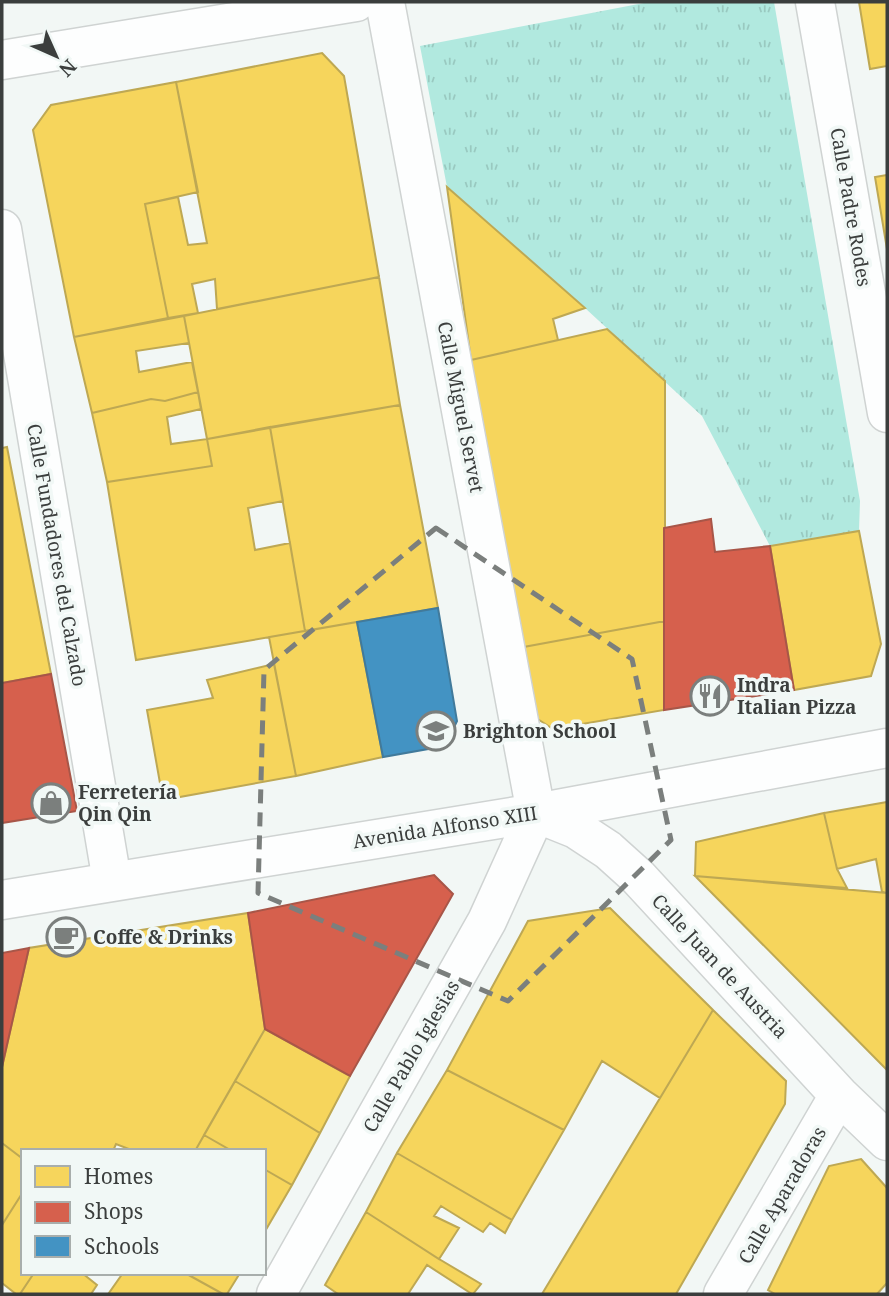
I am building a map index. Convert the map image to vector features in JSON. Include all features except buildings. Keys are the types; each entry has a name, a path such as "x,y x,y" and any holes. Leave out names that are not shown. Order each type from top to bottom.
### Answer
{"street":[{"path":"2,60 356,2"},
{"name":"Calle Miguel Servet","path":"385,2 536,813"},
{"name":"Calle Padre Rodes","path":"815,2 887,413"},
{"name":"Calle Fundadores del Calzado","path":"2,229 112,881"},
{"name":"Avenida Alfonso XIII","path":"2,900 536,813 887,747"},
{"name":"Calle Juan de Austria","path":"536,813 576,829 608,850 638,877 839,1095 887,1142"},
{"name":"Calle Pablo Iglesias","path":"276,1294 487,921 536,813"},
{"name":"Calle Aparadoras","path":"723,1294 839,1095"}],"highlighted area":[{"path":"436,528 632,659 671,840 508,1001 258,893 264,670"}],"green space":[{"path":"649,2 774,2 860,501 859,531 770,546 702,416 585,308 447,187 420,46"}],"place":[{"name":"Indra Italian Pizza","path":"710,696"},
{"name":"Brighton School","path":"436,731"},
{"name":"Ferretería Qin Qin","path":"51,803"},
{"name":"Coffe & Drinks","path":"66,937"}]}
